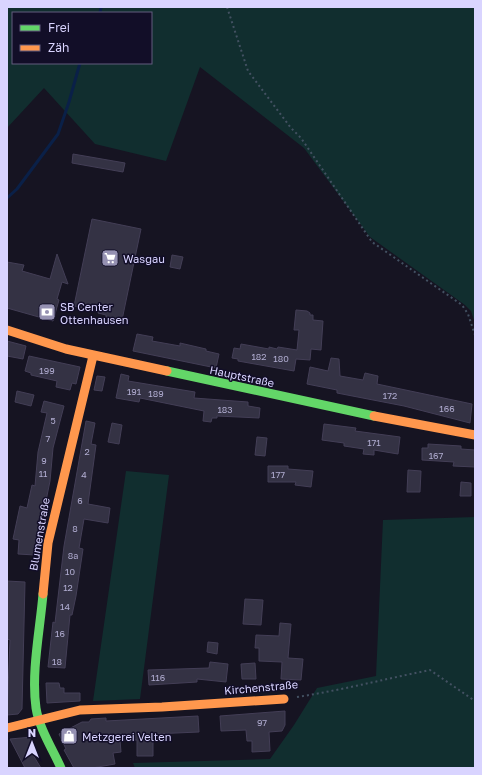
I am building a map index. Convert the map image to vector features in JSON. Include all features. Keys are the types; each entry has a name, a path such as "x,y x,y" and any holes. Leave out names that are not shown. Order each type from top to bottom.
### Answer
{"street":[{"name":"Hauptstraße","path":"7,330 94,356 432,428 475,435"},
{"name":"Blumenstraße","path":"61,768 39,720 36,708 36,669 48,543 60,489 94,356"},
{"name":"Kirchenstraße","path":"7,728 80,710 162,707 284,699"}],"path":[{"path":"227,7 248,70 291,128 301,138 372,242 462,305 468,314 475,335"},
{"name":"Kirchenstraße","path":"284,699 339,691 378,680 430,670 475,701"}],"green space":[{"path":"7,7 475,7 475,323 471,311 465,305 370,237 304,148 200,67 166,161 95,144 44,88 7,128"},
{"path":"126,471 169,475 140,699 93,701"},
{"path":"475,517 475,768 135,768 133,763 270,759 294,725 317,688 376,676 383,520"}],"building":[{"path":"73,154 125,163 123,172 72,163"},
{"name":"Wasgau","path":"92,219 141,229 122,320 106,317 106,315 98,313 98,311 74,306"},
{"path":"57,254 68,284 62,282 53,321 7,308 7,262 24,265 22,271 50,279"},
{"path":"172,255 183,257 180,269 170,267"},
{"path":"296,310 307,311 310,315 313,315 313,320 323,321 321,350 311,349 310,360 296,359 294,371 238,361 238,359 232,358 234,348 240,349 241,344 269,349 269,347 277,349 278,347 297,350 299,330 294,330"},
{"path":"137,334 153,337 152,341 180,346 180,343 206,349 206,351 219,354 216,368 133,351"},
{"path":"7,341 26,346 23,359 7,356"},
{"path":"29,356 80,367 76,384 72,383 70,390 56,387 57,381 31,375 31,373 25,371"},
{"path":"331,358 339,359 340,376 363,380 365,373 378,376 377,384 472,404 470,423 404,406 337,393 337,390 307,384 310,367 328,371"},
{"path":"121,374 129,376 128,381 195,392 194,398 248,402 248,406 260,408 259,418 217,416 217,418 212,418 211,422 203,421 204,411 140,398 139,402 116,398"},
{"path":"97,376 105,377 102,391 94,390"},
{"path":"17,391 34,395 31,406 15,402"},
{"path":"44,401 64,406 53,448 50,481 35,555 18,554 19,540 13,539 20,506 27,508 32,485 35,486 38,452 47,413 41,412"},
{"path":"86,421 95,423 91,444 96,445 88,504 110,508 108,523 84,519 79,548 83,549 76,596 72,615 70,615 65,668 48,667 64,546"},
{"path":"112,423 122,425 119,444 108,442"},
{"path":"324,424 356,428 355,431 400,437 398,454 374,450 374,455 363,454 364,449 344,446 344,443 322,440"},
{"path":"257,437 267,438 265,456 255,455"},
{"path":"428,444 461,446 461,449 475,450 475,467 453,466 454,462 422,460 422,448 428,448"},
{"path":"268,466 288,466 288,469 313,471 311,487 295,485 296,482 268,482"},
{"path":"408,470 421,471 420,492 407,492"},
{"path":"461,482 471,483 471,496 460,496"},
{"path":"7,581 25,582 22,709 18,714 7,715 10,640 7,639"},
{"path":"245,599 263,600 261,625 243,624"},
{"path":"280,623 291,624 288,658 303,659 301,680 281,679 282,662 259,661 259,648 255,648 256,635 279,636"},
{"path":"208,642 218,643 217,654 207,652"},
{"path":"210,662 228,664 226,682 197,679 197,682 149,685 148,670 209,668"},
{"path":"255,663 256,679 242,679 241,664"},
{"path":"46,683 59,683 60,688 64,688 64,693 80,693 80,701 47,703"},
{"path":"285,711 285,725 282,731 269,732 270,751 252,752 252,741 247,741 246,730 221,731 220,716"},
{"path":"198,716 199,732 153,734 153,756 137,756 137,740 120,740 121,752 113,753 115,764 92,768 74,768 64,750 66,749 59,734 82,722 89,722 91,719 106,718 106,721"},
{"path":"32,737 33,755 41,768 25,768 10,739"}],"waterway":[{"path":"100,12 101,7"},
{"path":"7,198 17,189 58,134 80,64"}],"traffic: fast":[{"path":"167,371 374,416"},
{"path":"43,594 35,666 36,708 43,731 61,768"}],"traffic: slow":[{"path":"7,330 66,349 167,371"},
{"path":"43,594 48,543 93,356"},
{"path":"374,416 475,435"},
{"path":"7,728 80,710 162,707 284,699"}],"place":[{"name":"Wasgau","path":"110,258"},
{"name":"SB Center Ottenhausen","path":"47,312"},
{"name":"Metzgerei Velten","path":"69,736"}]}
